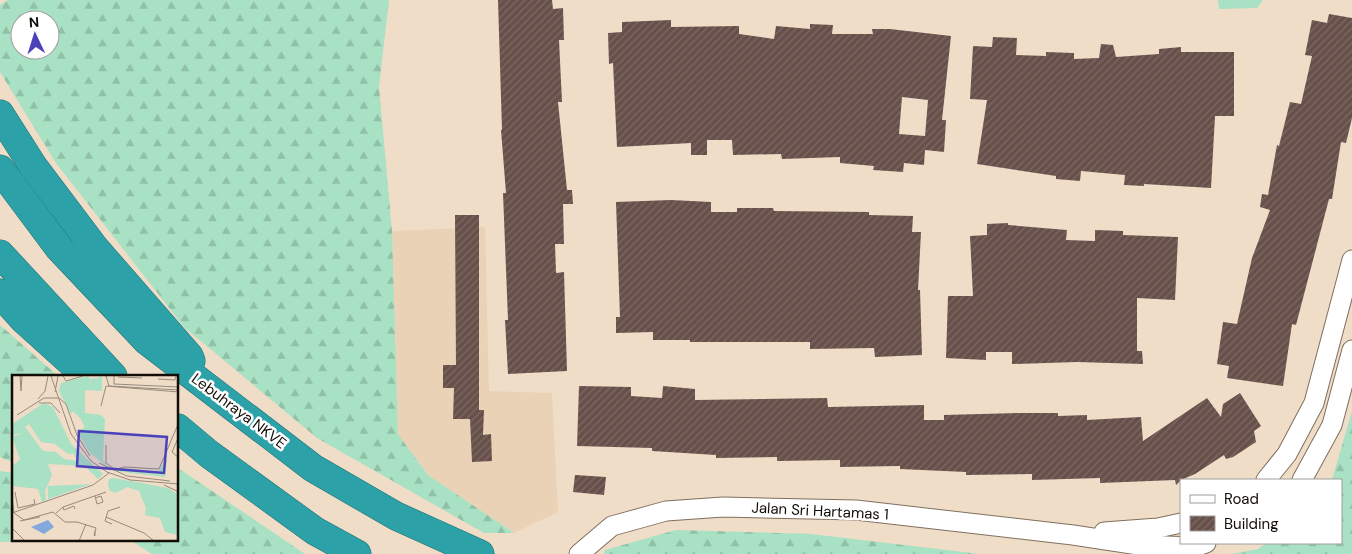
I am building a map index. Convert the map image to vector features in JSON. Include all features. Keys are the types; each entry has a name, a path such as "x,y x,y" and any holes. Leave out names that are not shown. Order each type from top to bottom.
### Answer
{"highway":[{"path":"0,114 33,166 94,247 189,356 196,378"},
{"name":"Lebuhraya NKVE","path":"0,169 59,248 147,341 313,468 396,516 480,554"},
{"path":"0,254 111,375"},
{"path":"0,293 23,319 74,365 109,375"},
{"path":"179,429 209,454 315,531 356,554"}],"street":[{"path":"1267,479 1287,454 1314,403 1352,260"},
{"path":"1303,479 1332,426 1352,350"},
{"name":"Jalan Sri Hartamas 1","path":"580,554 612,526 666,511 724,507 856,510 1073,535 1138,545 1194,548 1204,544"},
{"name":"Jalan Sri Hartamas 1","path":"1073,535 1158,528 1180,523"}],"shaded area":[{"path":"485,227 489,391 552,393 558,512 514,533 428,475 398,434 392,231"}],"green space":[{"path":"8,0 389,0 379,87 392,231 398,434 428,475 514,533 484,533 317,438 184,327 56,163 0,72 0,5"},
{"path":"1218,0 1263,0 1257,8 1219,9"},
{"path":"0,325 57,375 12,375 12,462 0,457"},
{"path":"1352,411 1352,554 1232,554 1258,549 1265,544 1342,544 1342,479 1332,479"},
{"path":"179,469 305,554 152,554 133,542 179,542"},
{"path":"0,471 12,473 12,542 0,542"},
{"path":"676,530 811,534 980,554 604,554 605,550"}],"building":[{"path":"498,0 552,0 553,9 563,8 564,40 559,40 562,102 558,102 567,190 572,190 573,204 563,204 564,244 555,244 556,273 564,272 567,371 508,374 505,320 508,320 503,193 506,193 501,130"},
{"path":"1329,14 1352,18 1352,118 1346,143 1341,142 1332,199 1329,199 1296,325 1292,324 1283,386 1227,378 1229,366 1217,364 1223,322 1237,324 1252,258 1270,210 1260,207 1262,194 1268,195 1277,145 1279,146 1290,102 1301,104 1312,56 1305,55 1312,20 1327,23"},
{"path":"671,20 671,27 739,26 739,34 774,39 776,26 810,29 810,24 833,25 832,34 873,34 872,29 890,29 951,36 942,120 946,120 944,152 925,150 924,165 904,163 903,172 873,170 874,166 840,163 840,157 782,159 781,154 733,155 732,140 707,140 707,155 691,155 691,143 617,147 613,63 609,64 608,33 622,32 622,22","holes":["902,97 928,100 925,136 899,134"]},
{"path":"993,37 1017,38 1016,55 1046,56 1046,52 1074,53 1074,59 1099,58 1101,44 1113,45 1116,57 1159,54 1159,49 1181,47 1181,52 1234,52 1234,116 1215,116 1211,188 1144,184 1144,186 1124,185 1125,175 1081,171 1080,181 1056,179 1056,176 977,164 987,100 970,99 973,46 992,47"},
{"path":"671,200 711,202 711,212 737,212 737,208 773,208 774,211 869,212 869,215 913,216 912,232 921,232 918,290 920,290 922,355 875,357 874,348 810,349 810,342 690,342 690,340 653,340 653,332 616,333 616,317 620,317 616,202"},
{"path":"455,215 479,215 479,410 484,410 483,435 491,434 492,461 472,462 470,419 453,419 454,388 443,388 443,365 456,365"},
{"path":"1008,223 1008,225 1067,230 1066,240 1095,241 1095,230 1123,231 1123,235 1178,237 1175,300 1137,298 1137,351 1142,351 1143,364 1077,362 1012,364 1012,352 986,352 986,360 946,358 948,296 973,296 970,236 987,235 987,224"},
{"path":"579,386 631,387 631,396 662,398 663,386 695,389 695,400 827,398 828,407 924,405 924,420 944,420 944,415 1020,413 1058,413 1058,416 1087,415 1087,420 1141,417 1143,441 1207,398 1221,417 1223,404 1240,393 1261,426 1254,431 1256,442 1233,457 1226,459 1224,455 1195,474 1180,479 1176,485 1175,480 1100,483 1100,478 1032,480 1032,474 966,475 966,472 900,469 900,466 840,467 840,460 777,461 777,457 716,458 716,455 652,451 652,448 577,446"},
{"path":"575,475 606,477 604,495 573,492"}]}
